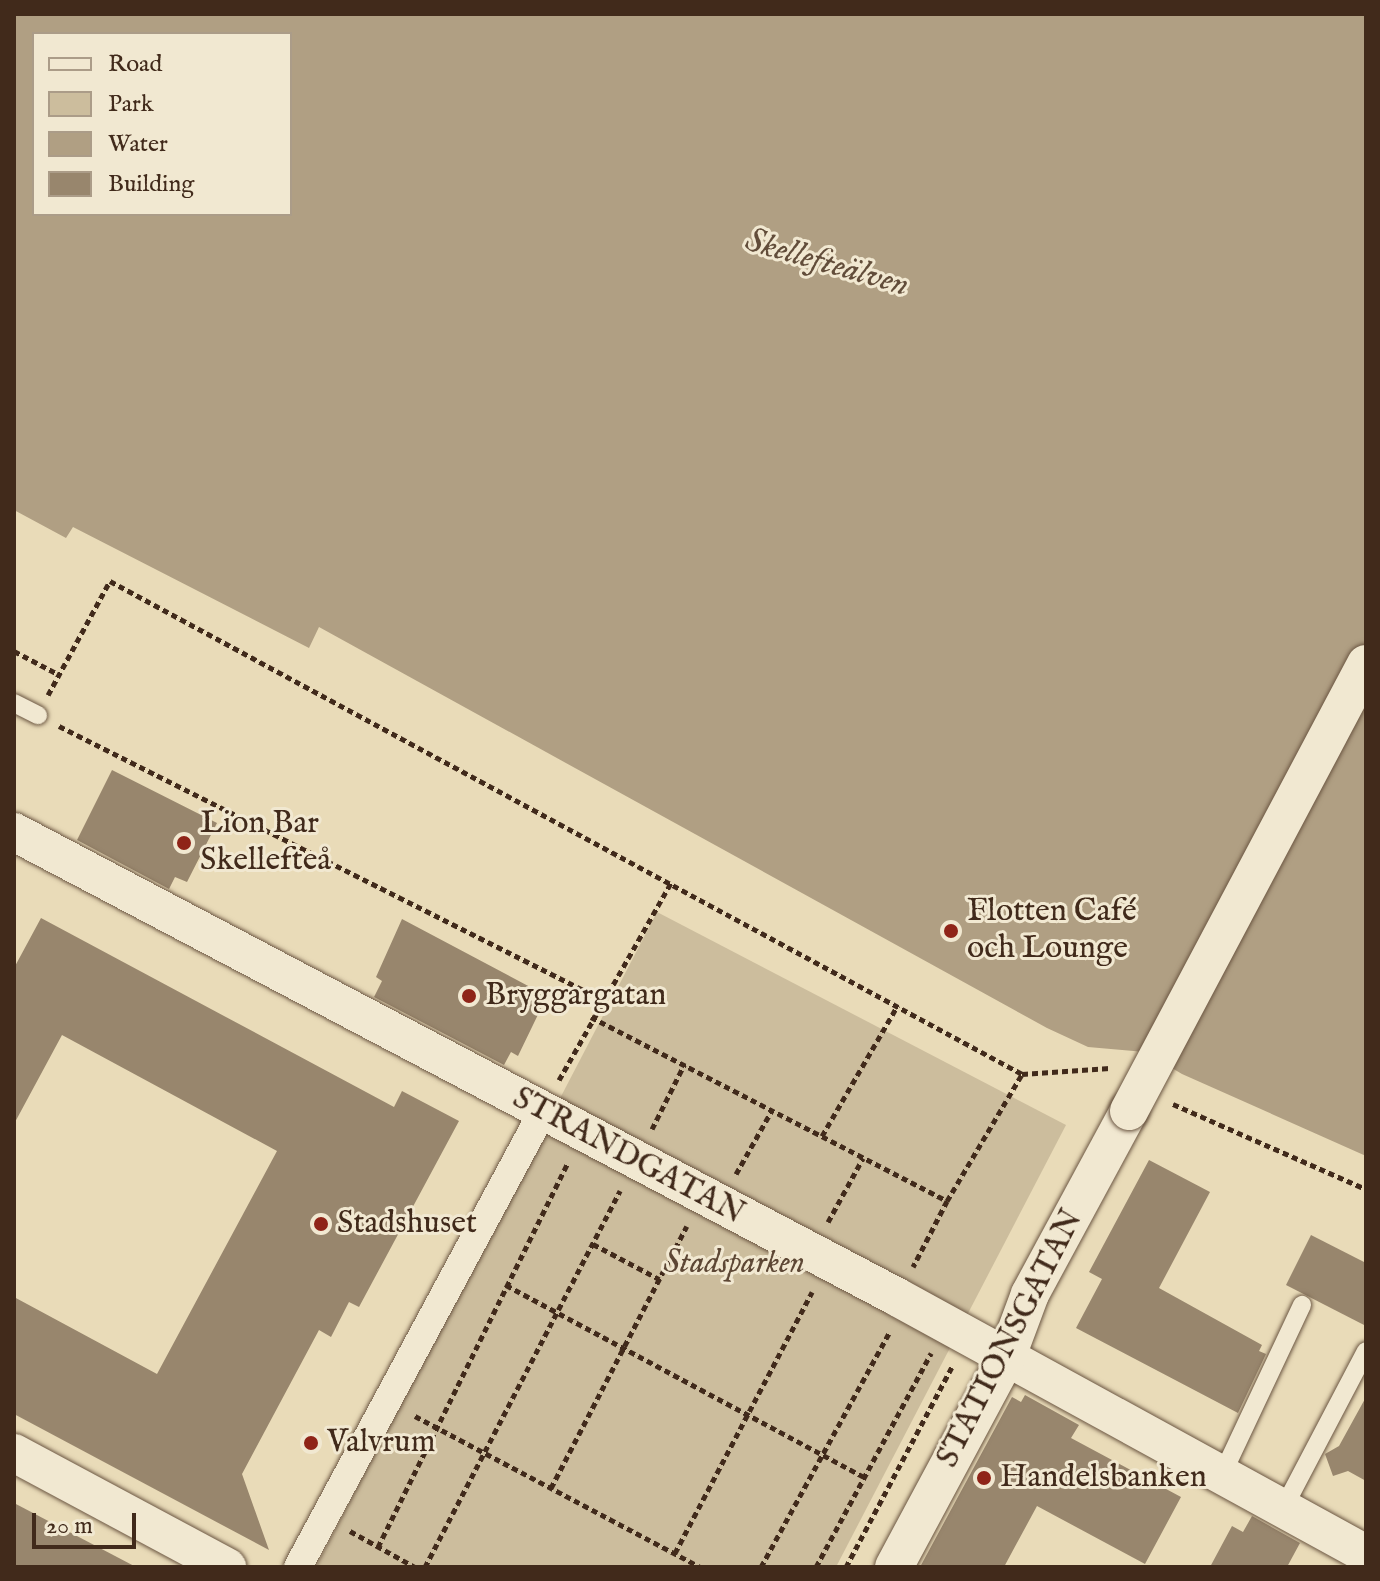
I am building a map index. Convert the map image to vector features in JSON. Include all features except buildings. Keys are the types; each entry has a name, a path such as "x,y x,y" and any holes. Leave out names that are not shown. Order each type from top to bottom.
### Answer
{"street":[{"name":"STATIONSGATAN","path":"894,1567 1007,1356 1030,1294 1366,664"},
{"name":"STRANDGATAN","path":"15,834 543,1111 581,1135 1007,1356 1366,1554"},
{"path":"298,1567 543,1111"},
{"path":"14,1453 227,1567"}],"lane":[{"path":"14,703 38,715"},
{"path":"1222,1475 1302,1305"},
{"path":"1283,1509 1366,1351"}],"path":[{"path":"601,999 38,715 110,581 1022,1074 1119,1067"},
{"path":"14,651 58,674"},
{"path":"543,1111 601,999 671,883"},
{"path":"822,1136 898,1005"},
{"path":"591,1017 947,1201"},
{"path":"425,1567 684,1065"},
{"path":"761,1567 901,1300 947,1201 1022,1074"},
{"path":"1167,1101 1366,1189"},
{"path":"551,1488 659,1279 772,1110"},
{"path":"378,1547 581,1135"},
{"path":"675,1553 819,1258 863,1158"},
{"path":"593,1244 659,1279"},
{"path":"506,1285 864,1477"},
{"path":"816,1567 864,1477 957,1331"},
{"path":"846,1567 957,1331"},
{"path":"436,1427 700,1567"},
{"path":"324,1517 415,1567"}],"green space":[{"name":"Stadsparken","path":"657,912 1066,1125 836,1567 316,1567"}],"water":[{"name":"Skellefteälven","path":"14,14 1366,14 1366,1156 1182,1074 1145,1052 1088,1047 1047,1028 319,627 309,648 73,527 66,538 14,510"}],"place":[{"name":"Lion Bar Skellefteå","path":"184,843"},
{"name":"Flotten Café och Lounge","path":"951,931"},
{"name":"Bryggargatan","path":"469,996"},
{"name":"Stadshuset","path":"321,1224"},
{"name":"Valvrum","path":"311,1443"},
{"name":"Handelsbanken","path":"984,1478"}]}
